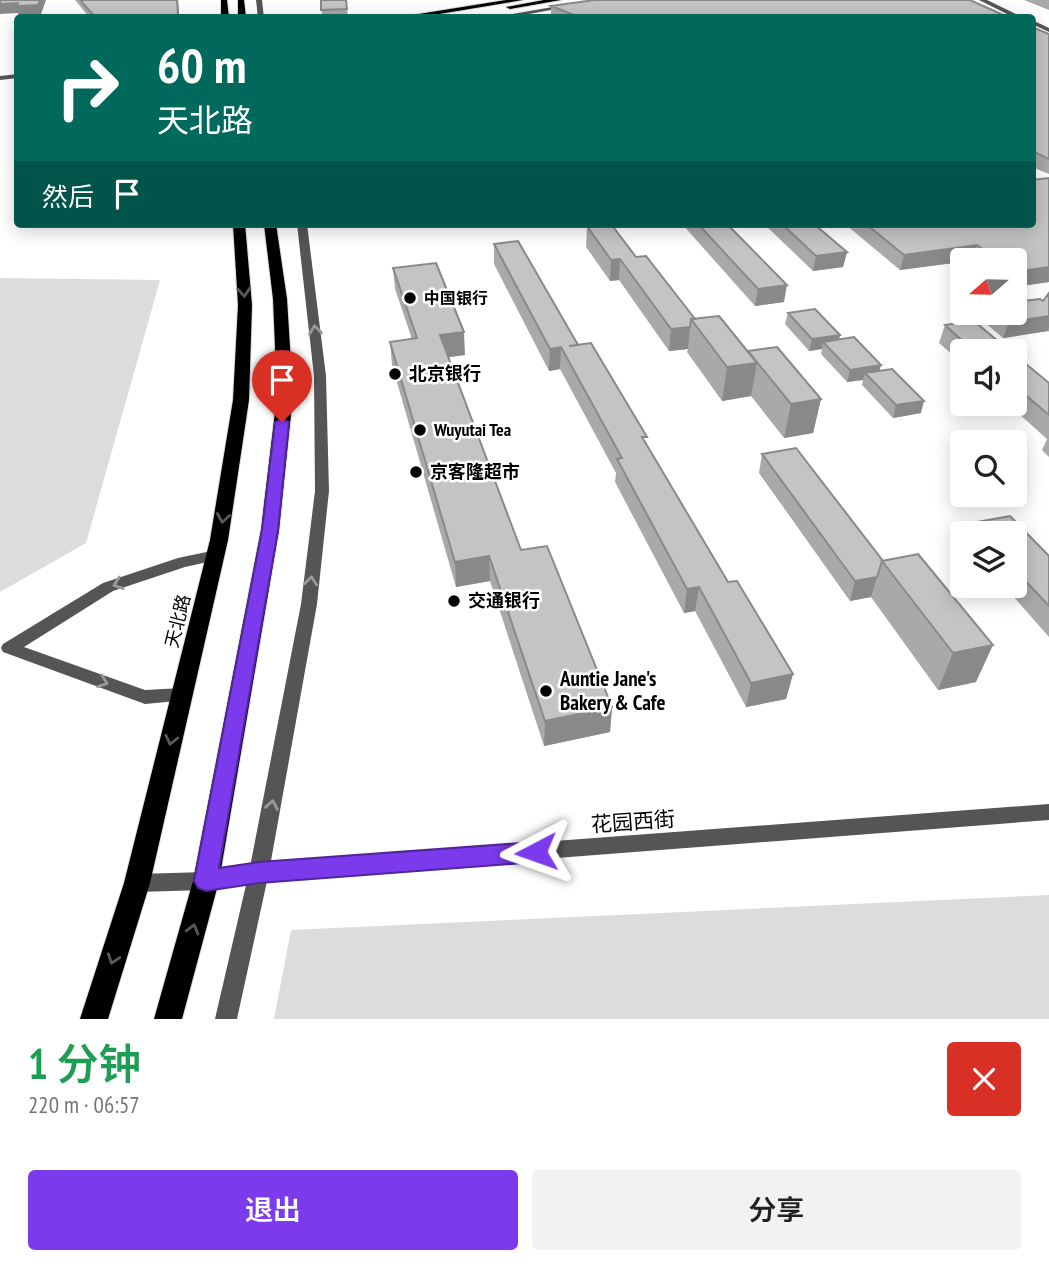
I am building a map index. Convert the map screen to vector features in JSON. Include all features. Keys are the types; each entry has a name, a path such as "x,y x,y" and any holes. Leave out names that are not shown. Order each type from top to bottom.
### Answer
{"main road":[{"path":"424,14 520,0"},
{"path":"464,14 558,0"},
{"name":"天北路","path":"94,1019 137,883 216,555 241,400 245,305 239,228"},
{"path":"169,1019 206,881 270,530 285,396 280,299 271,228"}],"street":[{"path":"517,14 603,0"},
{"path":"982,0 1012,14"},
{"path":"226,1019 259,872 309,604 322,491 320,376 302,228"},
{"path":"5,649 108,587 183,562 216,555"},
{"path":"5,649 145,697 182,695"},
{"name":"花园西街","path":"137,883 206,881 259,872 1049,812"}],"shaded area":[{"path":"0,278 160,280 86,543 0,592"},
{"path":"1049,895 1049,1019 274,1019 291,930"}],"building":[{"path":"0,0 40,0 38,5 17,6 18,3 0,4"},
{"path":"80,0 177,0 178,14 92,14"},
{"path":"321,0 346,0 347,9 321,10"},
{"path":"594,0 970,0 1001,14 571,14 551,6"},
{"path":"1036,29 1049,34 1049,159 1036,153"},
{"path":"1049,178 1049,267 1027,270 1027,248 981,248 977,245 904,255 871,228 1036,228 1036,180"},
{"path":"588,228 614,228 636,257 646,256 695,319 691,319 690,327 671,329 620,259 611,260"},
{"path":"702,228 731,228 787,285 758,289"},
{"path":"786,228 819,228 847,252 816,256"},
{"path":"518,241 578,345 591,343 647,437 642,437 728,582 737,581 793,674 751,683 699,587 687,589 617,459 622,458 561,347 550,349 494,244"},
{"path":"436,263 464,332 440,335 521,550 547,546 612,707 545,721 489,556 455,562 390,342 417,338 393,268"},
{"path":"1049,293 1049,316 1027,319 1027,301 1043,301"},
{"path":"815,309 840,335 812,339 788,313"},
{"path":"719,316 757,363 727,367 691,319"},
{"path":"945,325 980,326 995,339 961,339"},
{"path":"854,337 881,365 850,370 823,342"},
{"path":"777,347 821,399 791,404 748,351"},
{"path":"1027,365 1049,383 1049,415 1027,396"},
{"path":"892,369 924,401 896,405 865,373"},
{"path":"796,448 883,561 877,577 855,581 762,454"},
{"path":"1010,516 1015,521 983,521"},
{"path":"1027,533 1049,556 1049,606 1027,583"},
{"path":"918,554 950,593 950,598 954,598 993,645 953,653 882,561"}],"place":[{"name":"中国银行","path":"410,298"},
{"name":"北京银行","path":"395,374"},
{"name":"Wuyutai Tea","path":"420,430"},
{"name":"京客隆超市","path":"416,472"},
{"name":"交通银行","path":"454,601"},
{"name":"Auntie Jane's Bakery & Cafe","path":"546,691"}],"route":[{"path":"282,422 270,530 206,881 259,872 536,852"}]}
